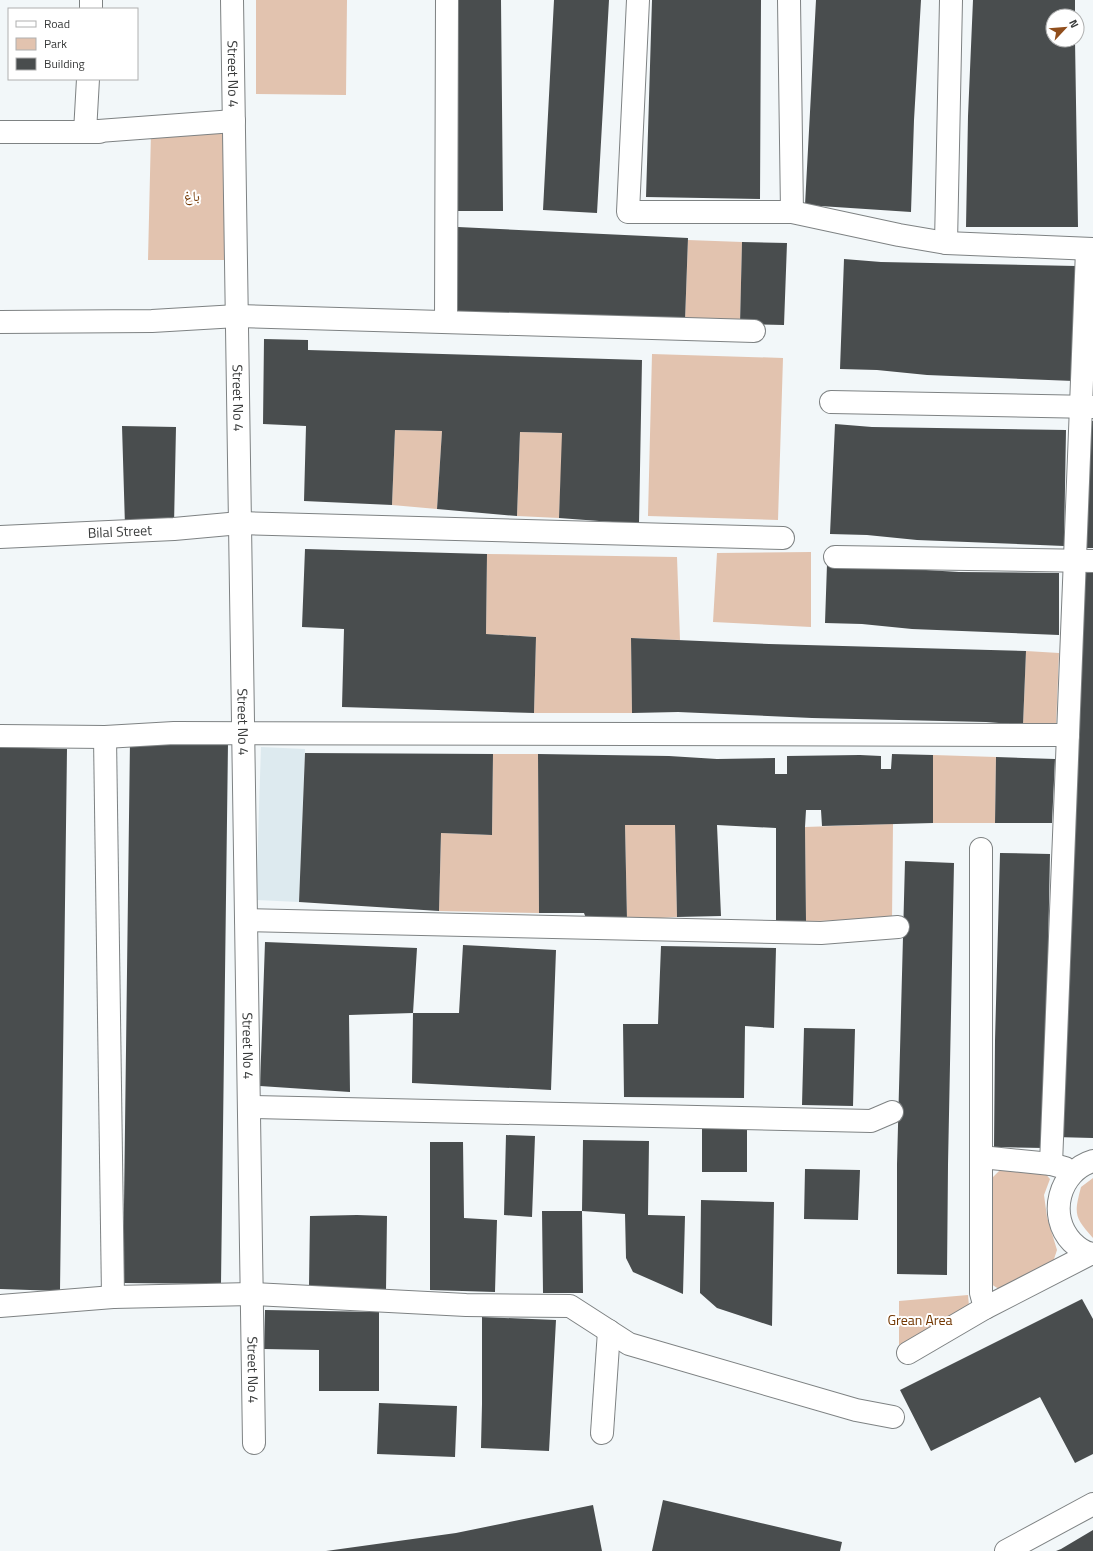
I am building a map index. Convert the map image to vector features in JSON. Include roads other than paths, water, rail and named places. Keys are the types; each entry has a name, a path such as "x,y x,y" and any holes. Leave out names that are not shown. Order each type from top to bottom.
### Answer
{"street":[{"name":"Street No 4","path":"232,0 254,1443"},
{"path":"446,322 447,0"},
{"path":"638,0 628,212 792,212 899,235 946,243 1090,250 1084,561 1068,735 1051,1164"},
{"path":"789,0 792,212"},
{"path":"946,243 951,0"},
{"path":"85,132 88,80"},
{"path":"85,132 234,121"},
{"path":"0,132 151,132"},
{"path":"0,322 152,321 237,316 754,331"},
{"path":"831,402 1087,407"},
{"name":"Bilal Street","path":"0,537 174,529 240,523 783,538"},
{"path":"835,556 1084,561"},
{"path":"0,736 104,736 174,733 1068,735"},
{"path":"104,736 113,1297"},
{"path":"981,849 981,1293 985,1308"},
{"path":"246,920 821,933 898,927"},
{"path":"249,1107 872,1121 892,1112"},
{"path":"981,1157 1084,1166"},
{"path":"1084,1166 1066,1180 1060,1194 1058,1209 1060,1223 1067,1236 1077,1247 1092,1254"},
{"path":"908,1353 985,1308 1092,1254"},
{"path":"0,1306 113,1297 252,1294 466,1304 570,1306 629,1344 856,1410 893,1417"},
{"path":"602,1433 609,1331"},
{"path":"1006,1551 1093,1504"}],"park label":[{"name":"باغ","path":"192,196"},
{"name":"Grean Area","path":"920,1320"}]}
